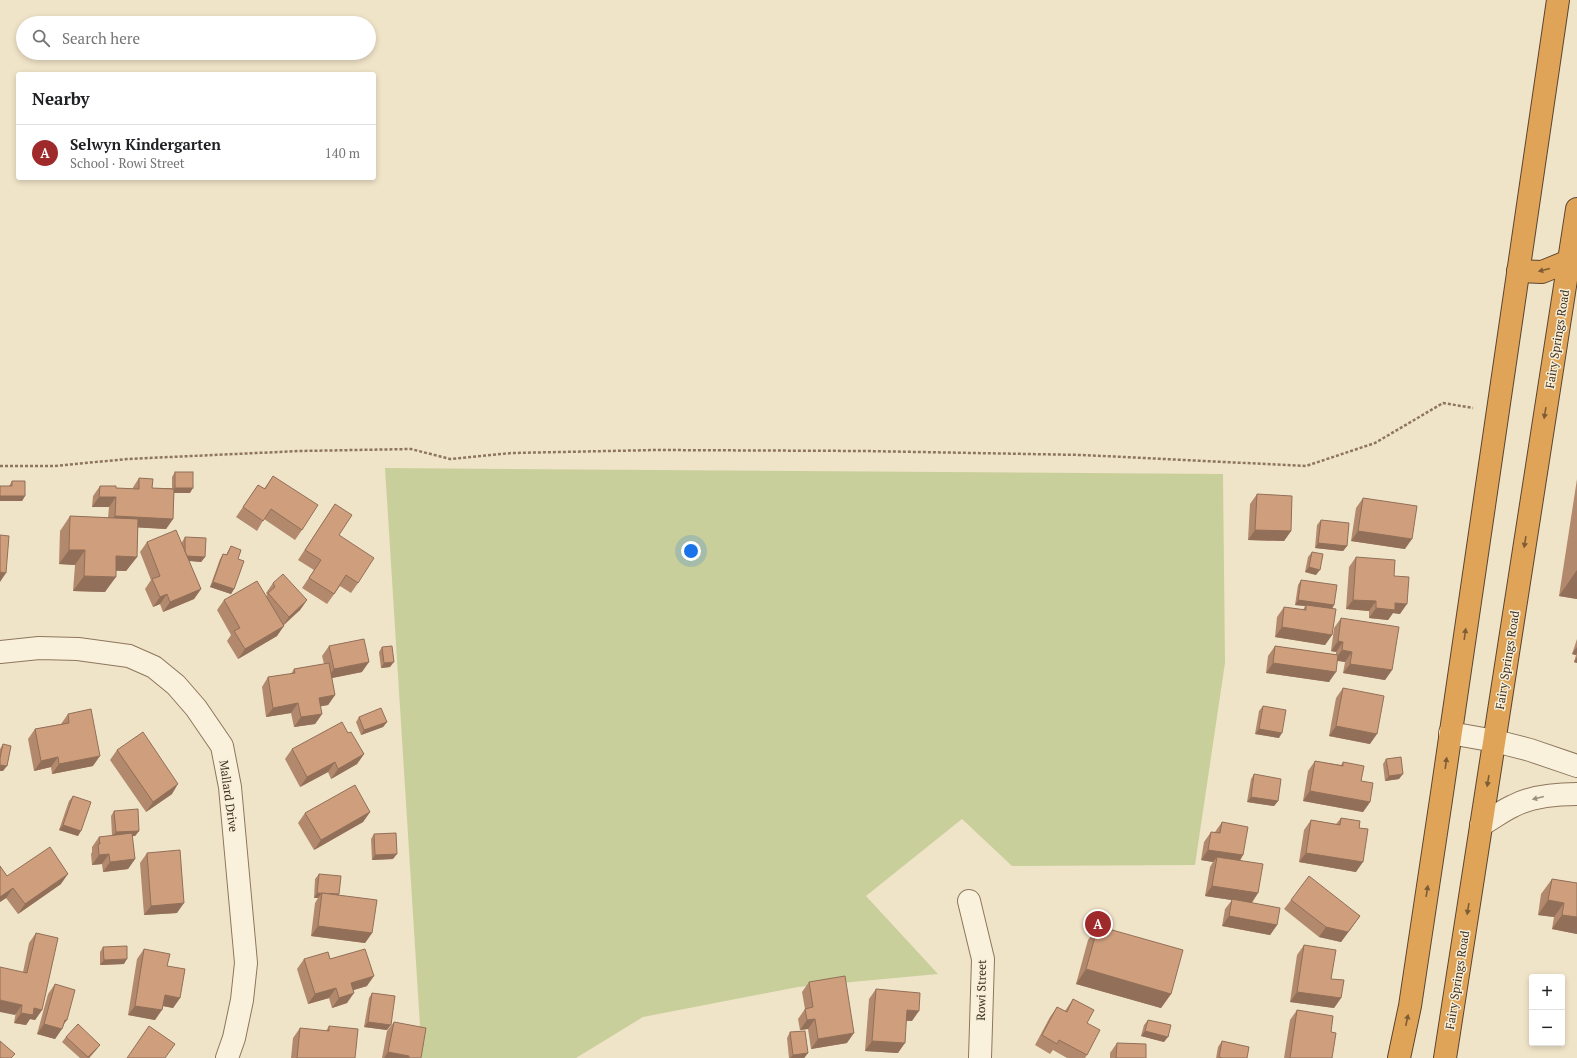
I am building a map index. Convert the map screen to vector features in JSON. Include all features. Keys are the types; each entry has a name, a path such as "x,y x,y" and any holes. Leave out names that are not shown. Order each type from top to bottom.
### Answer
{"highway":[{"path":"1399,1058 1410,1006 1558,0"},
{"name":"Fairy Springs Road","path":"1445,1058 1577,209"},
{"path":"1518,271 1542,272 1569,261"}],"street":[{"name":"Mallard Drive","path":"0,652 39,648 78,649 129,656 154,666 176,685 196,708 222,746 230,787 246,963 242,1000 228,1058"},
{"path":"1450,733 1495,741 1530,750 1577,766"},
{"path":"1481,826 1522,802 1560,794 1577,794"},
{"name":"Rowi Street","path":"969,900 983,959 980,1058"}],"path":[{"path":"0,466 55,466 127,459 300,451 411,449 450,459 512,454 656,450 865,451 1083,455 1306,466 1375,443 1443,403 1497,412"}],"green space":[{"path":"385,468 1223,474 1225,663 1195,865 1012,866 962,819 866,896 938,974 798,987 643,1017 576,1058 422,1058"}],"building":[{"path":"175,472 193,472 193,488 175,488"},
{"path":"273,476 318,505 302,530 271,509 263,521 243,507 258,485 265,489"},
{"path":"139,478 153,479 152,488 174,489 173,519 115,516 116,497 99,497 100,486 116,486 116,488 139,489"},
{"path":"12,481 25,481 25,496 0,496 0,486 12,486"},
{"path":"1257,494 1292,496 1291,531 1255,530"},
{"path":"1363,498 1417,506 1412,539 1358,531"},
{"path":"335,504 352,515 339,535 374,558 358,583 346,575 334,594 309,578 321,560 305,550"},
{"path":"70,516 138,519 137,557 116,556 116,577 84,576 85,550 69,550"},
{"path":"1321,520 1349,523 1347,546 1318,543"},
{"path":"176,530 201,589 170,602 167,594 160,597 152,579 160,576 147,542"},
{"path":"0,535 9,536 6,573 0,572"},
{"path":"185,537 206,538 205,557 187,556 185,551"},
{"path":"231,546 241,550 238,559 244,561 234,589 213,582 223,554 227,555"},
{"path":"1312,552 1323,554 1320,570 1309,567"},
{"path":"1356,557 1395,560 1394,576 1409,577 1407,604 1395,603 1395,610 1376,608 1376,601 1353,600"},
{"path":"283,574 307,600 289,617 268,593 275,587 273,583"},
{"path":"1301,580 1337,585 1334,605 1298,600"},
{"path":"257,581 284,626 245,649 234,631 240,628 224,600"},
{"path":"1306,605 1336,609 1332,635 1282,627 1284,607 1306,610"},
{"path":"1341,618 1399,627 1392,670 1350,664 1352,652 1342,650 1343,642 1338,641"},
{"path":"364,639 369,662 334,669 329,646"},
{"path":"392,646 394,662 384,663 382,647"},
{"path":"1275,646 1338,655 1336,672 1273,663"},
{"path":"329,663 335,695 319,698 322,714 301,717 298,703 273,708 268,677 295,673 294,669"},
{"path":"1343,688 1384,696 1377,734 1336,726"},
{"path":"1263,706 1286,710 1282,733 1259,729"},
{"path":"381,708 387,722 364,730 359,717"},
{"path":"91,709 100,756 59,764 58,757 41,761 35,729 69,723 68,714"},
{"path":"342,722 348,733 351,732 364,754 338,769 335,762 307,777 292,749"},
{"path":"143,732 178,784 153,802 117,750"},
{"path":"3,744 11,746 7,766 0,765"},
{"path":"1401,757 1403,774 1389,776 1386,759"},
{"path":"1315,761 1343,766 1343,762 1364,766 1361,781 1373,783 1370,802 1310,791"},
{"path":"1254,774 1281,779 1278,801 1251,797"},
{"path":"355,785 370,812 321,840 305,813"},
{"path":"73,796 91,802 81,831 63,825"},
{"path":"138,809 139,831 116,832 114,811"},
{"path":"1341,818 1360,821 1359,828 1368,829 1363,862 1306,853 1311,820 1340,825"},
{"path":"1222,822 1248,827 1243,855 1208,850 1211,832 1220,833"},
{"path":"132,833 135,859 110,862 109,854 99,855 99,837"},
{"path":"396,833 397,854 375,855 374,834"},
{"path":"50,847 68,874 25,904 13,888 0,897 0,866 7,876"},
{"path":"180,850 184,903 151,906 147,853"},
{"path":"1217,857 1263,864 1258,893 1212,886"},
{"path":"319,874 341,876 339,894 317,893"},
{"path":"1309,876 1360,916 1348,932 1326,927 1291,900"},
{"path":"1552,879 1577,883 1577,917 1562,915 1564,903 1548,900"},
{"path":"322,893 377,900 372,933 318,926"},
{"path":"1232,899 1280,908 1277,925 1229,916"},
{"path":"1098,926 1183,950 1171,994 1086,969"},
{"path":"36,933 58,938 42,1010 34,1008 33,1015 21,1013 22,1005 0,1000 0,967 27,973"},
{"path":"1304,945 1336,950 1331,979 1344,980 1341,998 1297,992"},
{"path":"127,946 127,959 104,960 103,947"},
{"path":"144,949 170,954 167,966 185,969 180,998 165,995 162,1010 135,1006"},
{"path":"365,949 374,976 351,983 354,993 339,998 336,988 315,994 304,959 328,952 330,959"},
{"path":"845,976 854,1033 818,1039 815,1019 807,1020 805,1009 813,1007 809,982"},
{"path":"55,984 75,990 67,1020 65,1020 62,1029 44,1024"},
{"path":"876,989 920,993 919,1011 907,1010 905,1043 872,1041"},
{"path":"372,993 395,996 391,1025 368,1022"},
{"path":"1073,999 1094,1010 1087,1023 1100,1030 1087,1055 1059,1040 1057,1044 1042,1035 1057,1007 1067,1012"},
{"path":"1297,1010 1333,1016 1331,1032 1336,1033 1332,1058 1290,1058"},
{"path":"1148,1020 1171,1025 1168,1037 1145,1031"},
{"path":"394,1022 426,1028 421,1058 409,1058 409,1056 388,1052"},
{"path":"78,1024 100,1045 88,1057 66,1037"},
{"path":"149,1026 175,1044 165,1058 127,1058"},
{"path":"329,1026 358,1029 355,1058 297,1058 300,1028 329,1031"},
{"path":"805,1031 808,1053 793,1055 790,1032"},
{"path":"0,1041 15,1054 11,1058 0,1058"},
{"path":"1222,1041 1249,1047 1247,1058 1219,1057"},
{"path":"1117,1043 1146,1044 1146,1058 1116,1058"}],"place":[{"name":"Selwyn Kindergarten","path":"1098,924"}]}
